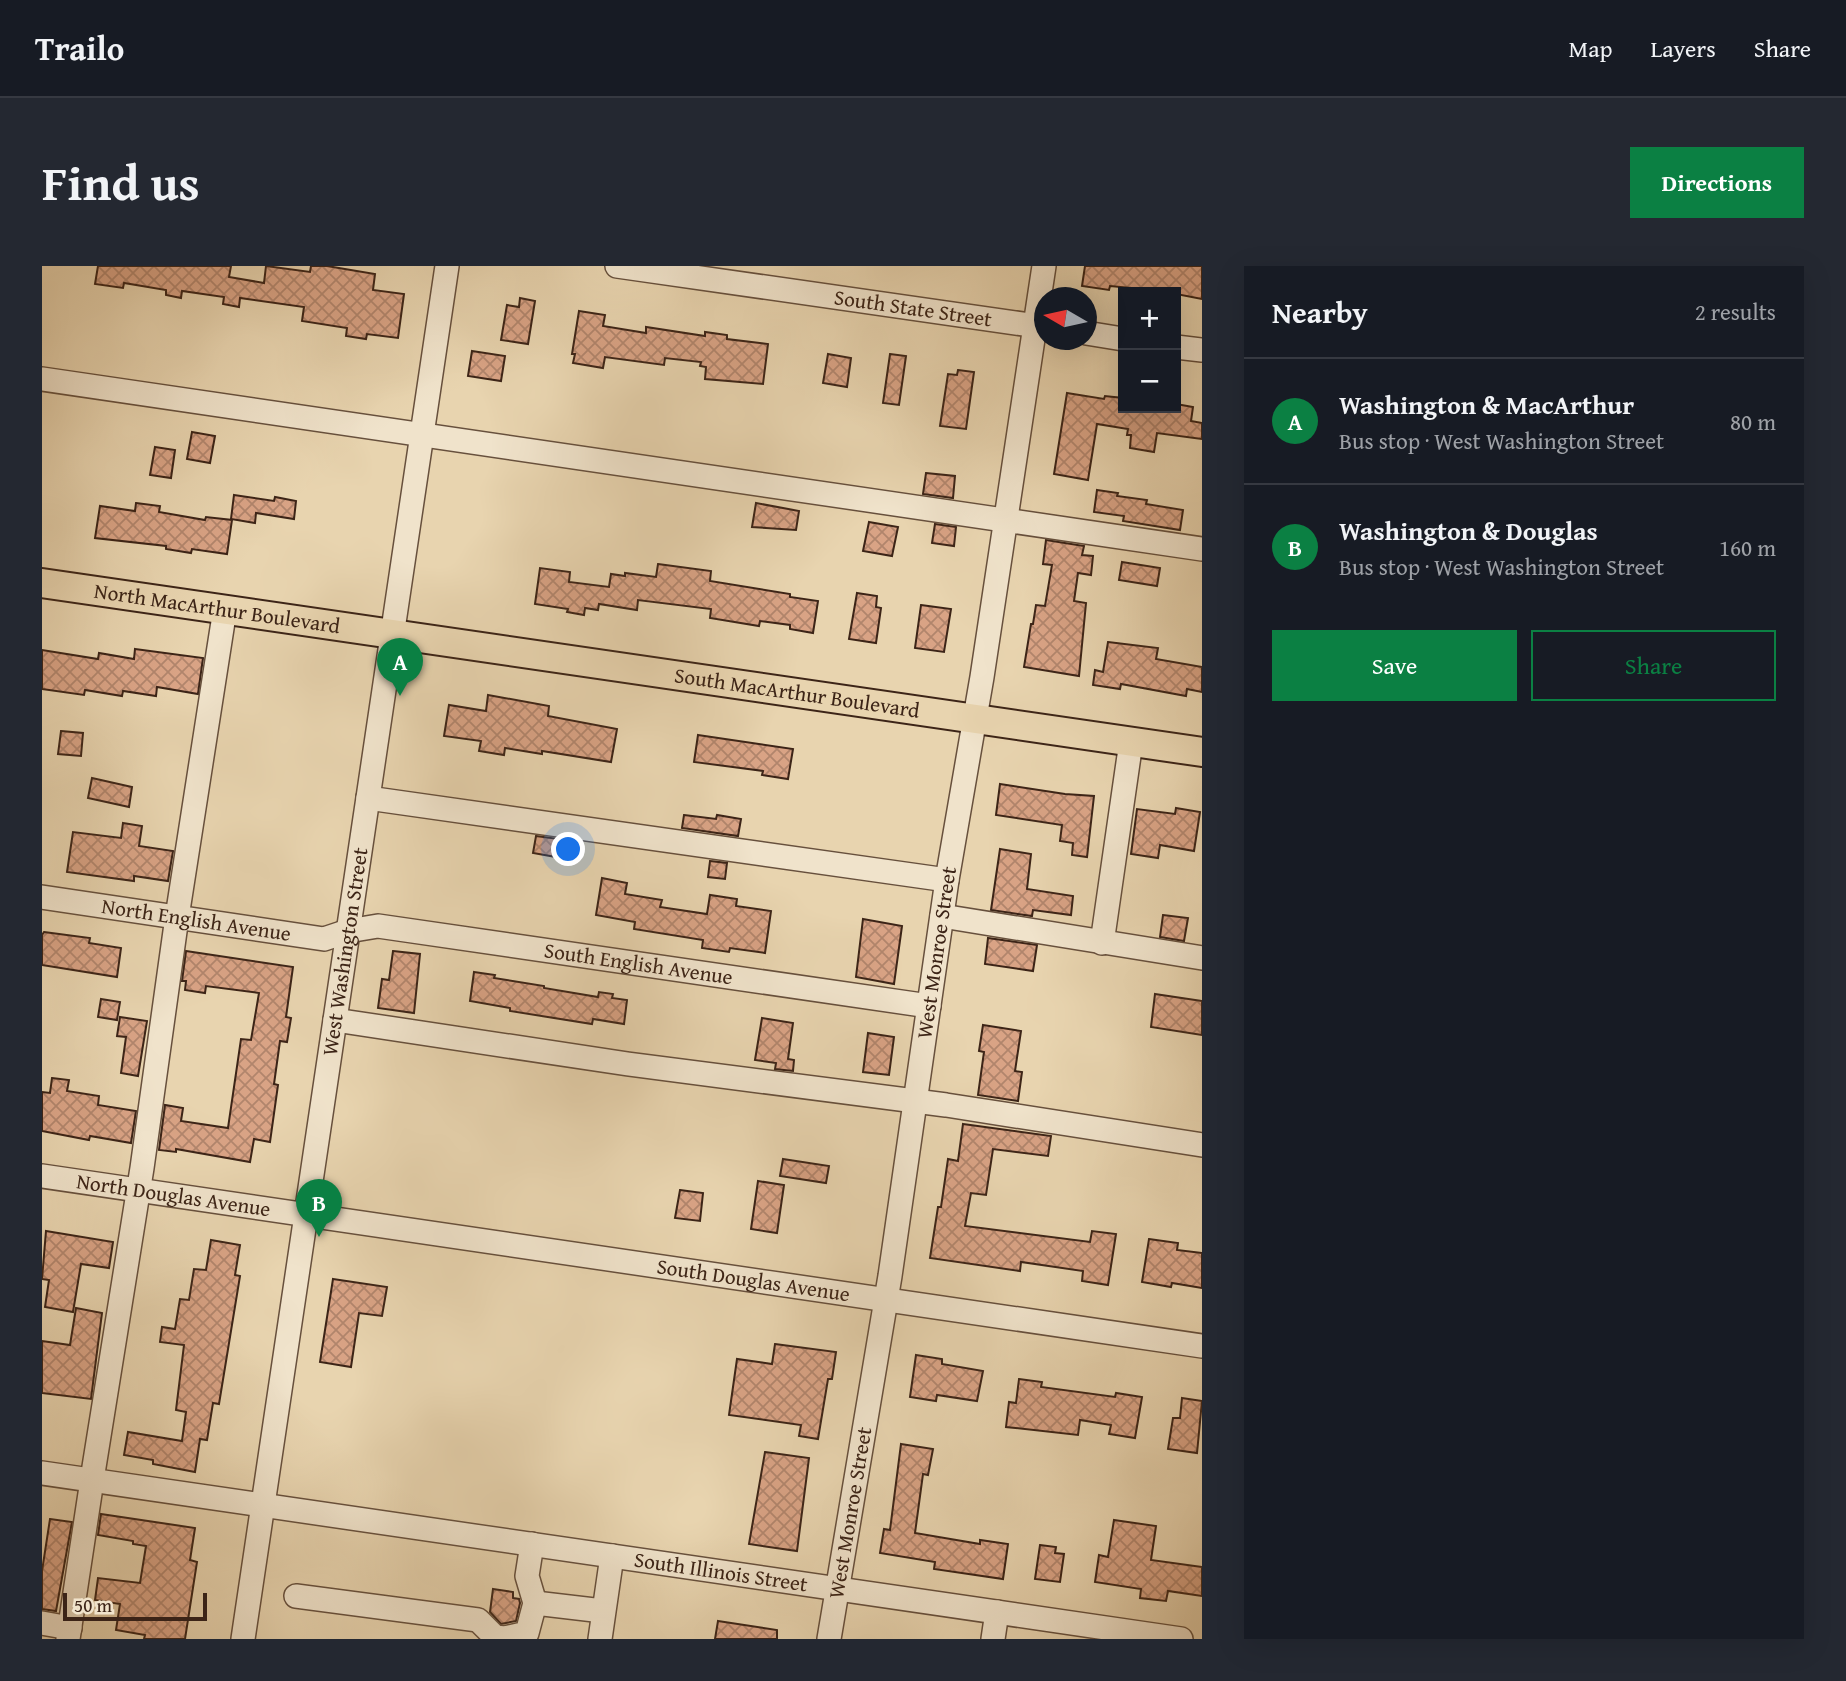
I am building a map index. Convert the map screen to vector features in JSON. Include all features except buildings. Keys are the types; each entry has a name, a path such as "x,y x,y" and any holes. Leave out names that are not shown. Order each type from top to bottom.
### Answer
{"main road":[{"name":"North MacArthur Boulevard","path":"42,583 391,634"},
{"name":"South MacArthur Boulevard","path":"391,634 1202,752"}],"street":[{"name":"West Washington Street","path":"243,1639 447,266"},
{"name":"South State Street","path":"617,266 1034,325"},
{"name":"West Monroe Street","path":"1043,287 1044,266"},
{"path":"1097,335 1118,338"},
{"path":"1181,347 1202,351"},
{"name":"West Monroe Street","path":"829,1639 886,1299 947,880 1036,350"},
{"path":"42,379 1202,549"},
{"path":"42,1623 69,1633 225,609"},
{"path":"1102,943 1131,742"},
{"path":"368,797 947,880"},
{"name":"North English Avenue","path":"42,897 324,939 348,931"},
{"path":"942,916 1202,958"},
{"name":"South English Avenue","path":"348,931 378,926 929,1006"},
{"path":"335,1020 628,1064 915,1101 1202,1145"},
{"name":"North Douglas Avenue","path":"42,1176 306,1215"},
{"name":"South Douglas Avenue","path":"306,1215 1202,1346"},
{"name":"South Illinois Street","path":"42,1473 1181,1639"},
{"path":"296,1596 478,1620 495,1637 527,1633 535,1603 527,1576 532,1545"},
{"path":"600,1639 612,1556"},
{"path":"535,1603 603,1611"},
{"path":"993,1639 997,1612"}],"place":[{"name":"Washington & MacArthur","path":"400,696"},
{"name":"Washington & Douglas","path":"319,1237"}]}
